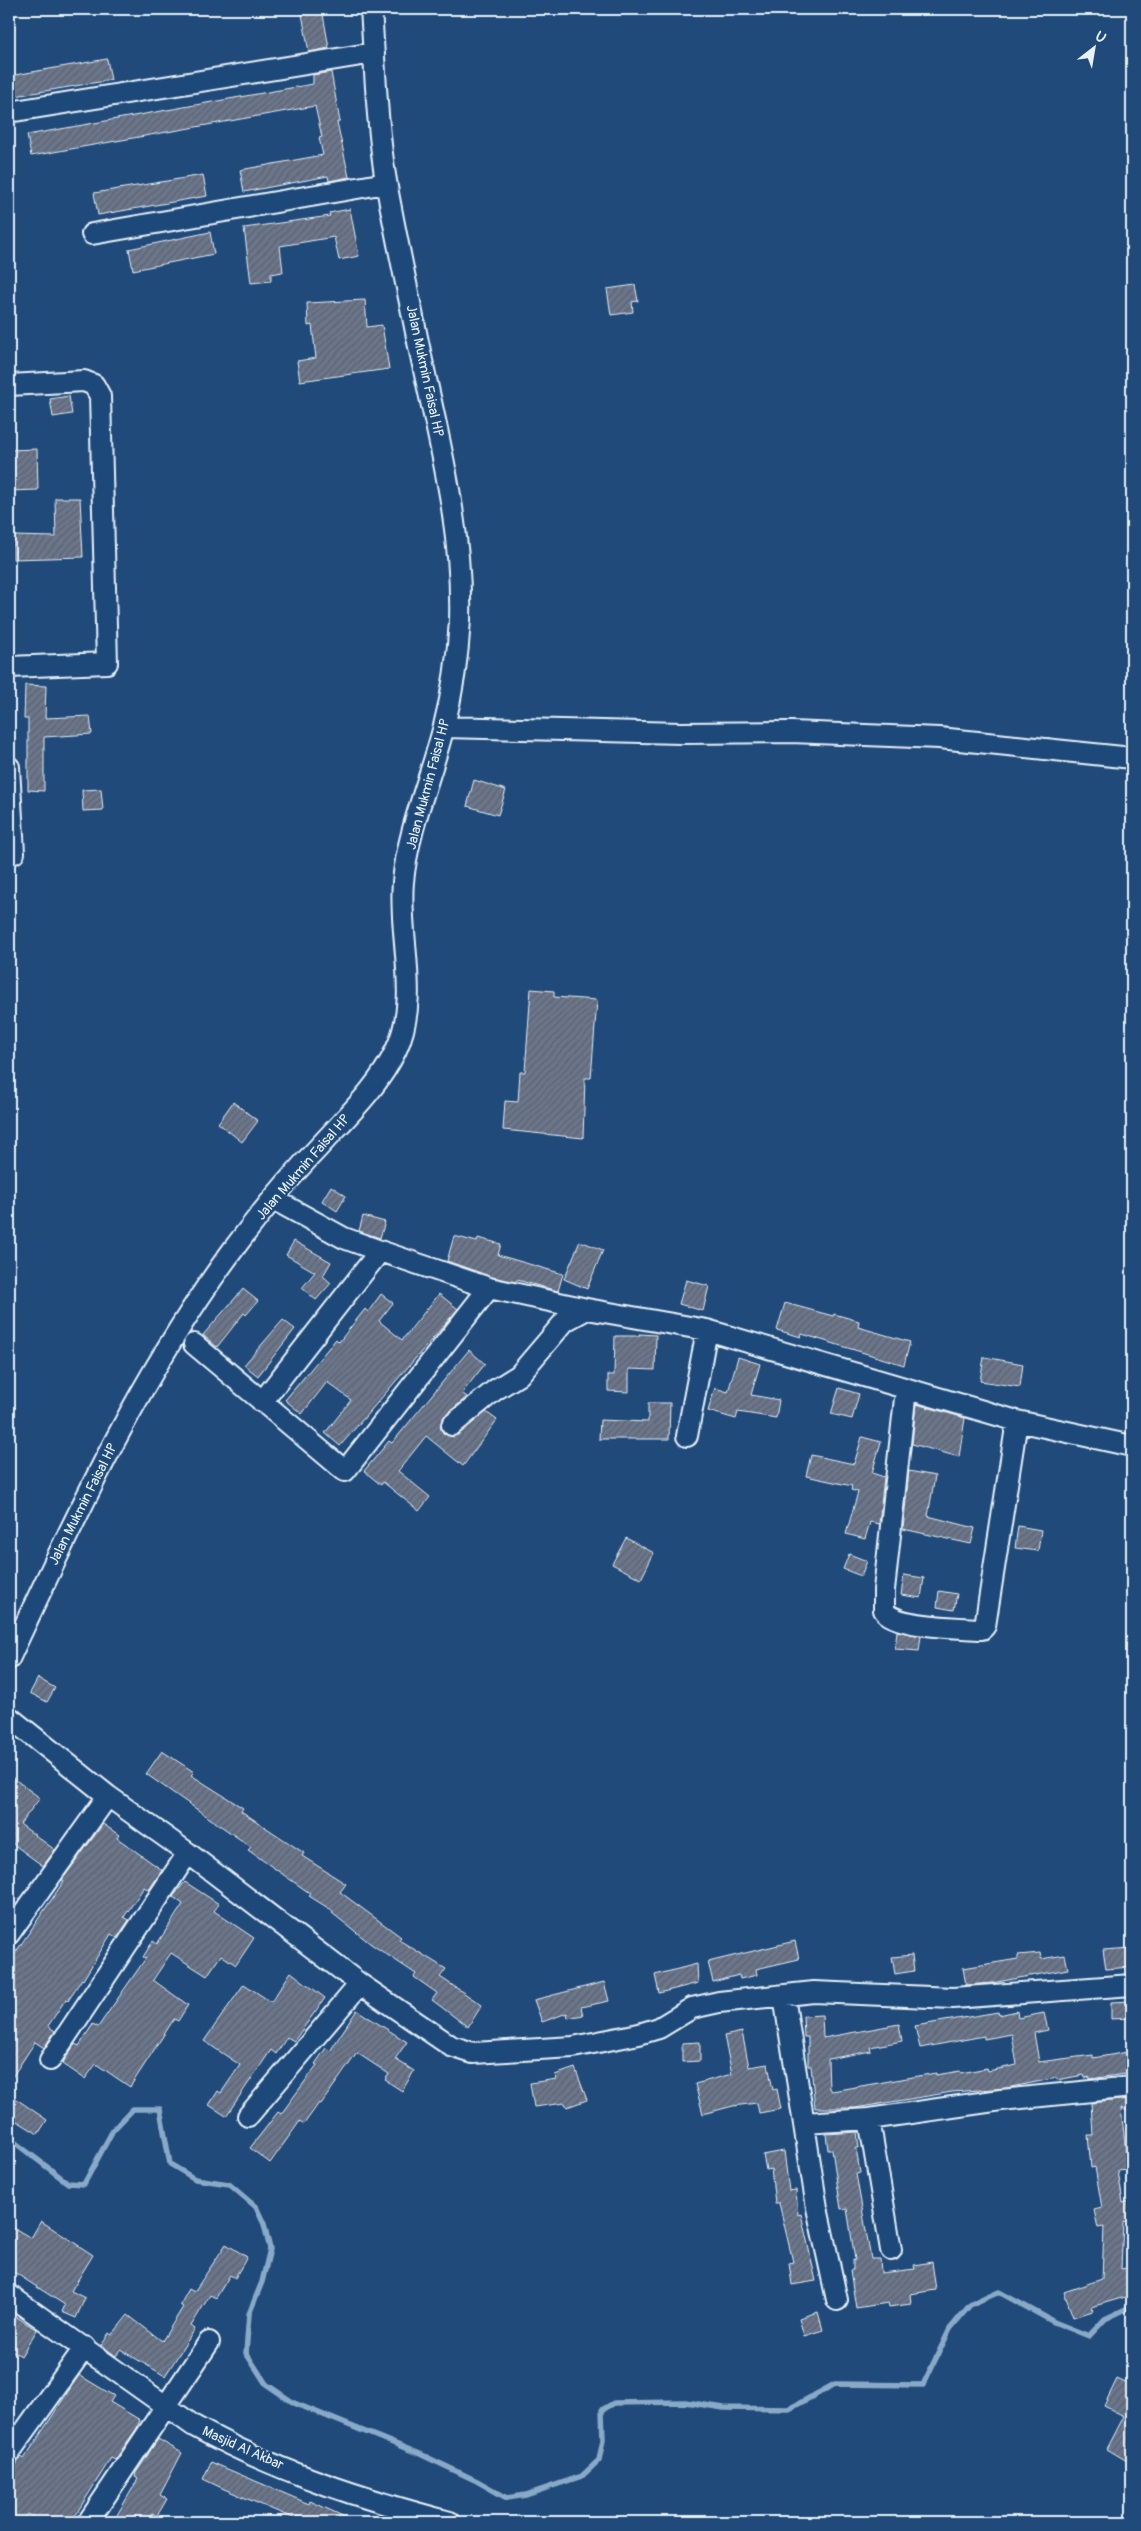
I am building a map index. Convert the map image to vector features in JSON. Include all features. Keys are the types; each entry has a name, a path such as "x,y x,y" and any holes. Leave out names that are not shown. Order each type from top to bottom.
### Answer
{"street":[{"name":"Jalan Mukmin Faisal HP","path":"9,1659 56,1554 129,1412 167,1346 232,1251 273,1199 362,1101 398,1048 406,1011 408,978 403,881 416,817 444,727 455,674 460,618 458,564 450,489 386,183 371,9"},
{"path":"9,112 374,53"},
{"path":"92,234 386,183"},
{"path":"9,385 84,381 94,385 100,396 107,663 9,667"},
{"path":"444,727 662,732 791,732 929,738 1132,758"},
{"path":"9,767 14,853 9,855"},
{"path":"273,1199 344,1238 489,1288 586,1309 707,1330 1017,1421 1132,1446"},
{"path":"262,1402 380,1251"},
{"path":"194,1344 345,1471 489,1288"},
{"path":"452,1425 495,1390 519,1375 565,1321 586,1309"},
{"path":"687,1436 707,1330"},
{"path":"906,1389 884,1590 884,1610 891,1617 931,1626 982,1629 985,1626 1017,1421"},
{"path":"9,1717 108,1796 188,1853 360,1984 451,2046 473,2053 574,2046 639,2034 659,2028 692,2008 719,2002 814,1992 953,1998 1132,1985"},
{"path":"9,1934 108,1796"},
{"path":"50,2060 188,1853"},
{"path":"248,2116 360,1984"},
{"path":"784,1996 817,2208 837,2300"},
{"path":"804,2123 869,2119 1001,2100 1132,2087"},
{"path":"869,2119 891,2250"},
{"name":"Masjid Al Akbar","path":"9,2295 194,2426 253,2455 349,2492 450,2522"},
{"path":"88,2522 209,2342"},
{"path":"9,2453 84,2347"}],"building":[{"path":"301,9 322,9 329,48 309,52"},
{"path":"107,59 111,80 9,97 9,76"},
{"path":"331,72 340,122 337,122 349,177 329,181 328,176 244,192 240,170 323,155 319,138 322,137 315,106 31,156 27,135 313,84 313,75"},
{"path":"203,175 207,196 98,215 94,193"},
{"path":"350,209 359,256 339,260 334,237 280,246 283,272 271,274 271,281 251,283 244,228 330,216 329,213"},
{"path":"210,232 214,254 133,270 129,249"},
{"path":"635,285 638,301 632,302 633,312 611,315 607,289"},
{"path":"365,300 367,327 382,325 389,369 300,381 297,361 316,358 312,325 308,326 307,303"},
{"path":"69,396 72,414 53,417 50,399"},
{"path":"37,449 38,490 9,491 9,450"},
{"path":"55,498 80,498 83,557 13,559 13,536 56,537"},
{"path":"25,685 46,686 45,718 90,716 92,734 44,737 44,791 28,790 28,719 24,719"},
{"path":"474,780 506,790 498,815 467,806"},
{"path":"101,789 103,810 83,811 82,790"},
{"path":"531,989 554,991 554,997 597,1000 591,1078 585,1078 583,1138 503,1130 505,1101 518,1102 520,1072 525,1072"},
{"path":"233,1102 258,1121 242,1142 218,1123"},
{"path":"331,1186 346,1196 337,1211 322,1201"},
{"path":"363,1216 385,1222 380,1238 359,1231"},
{"path":"454,1236 477,1242 478,1238 501,1244 498,1255 563,1274 558,1291 517,1280 516,1282 492,1277 447,1261"},
{"path":"294,1241 331,1262 323,1276 331,1283 316,1300 302,1288 315,1272 286,1255"},
{"path":"580,1241 603,1250 587,1289 564,1279"},
{"path":"686,1280 709,1286 703,1311 679,1304"},
{"path":"243,1289 258,1301 246,1315 244,1313 217,1347 203,1335"},
{"path":"381,1294 393,1303 379,1321 402,1340 439,1294 458,1309 340,1446 325,1433 351,1400 327,1382 302,1414 285,1400 336,1339 339,1342 365,1309 368,1312"},
{"path":"785,1303 859,1321 858,1327 910,1342 904,1365 802,1334 801,1337 777,1330"},
{"path":"283,1320 295,1329 258,1376 244,1365"},
{"path":"639,1334 656,1335 655,1370 629,1369 629,1392 608,1391 608,1375 614,1375 615,1336 639,1336"},
{"path":"469,1350 485,1364 462,1393 467,1397 444,1416 440,1427 443,1433 453,1437 486,1412 497,1420 463,1466 426,1436 398,1471 430,1497 419,1511 383,1482 381,1485 364,1471 389,1441 392,1443"},
{"path":"738,1357 760,1364 751,1395 779,1400 776,1418 738,1412 736,1419 708,1411 715,1388 728,1392"},
{"path":"984,1357 1023,1364 1020,1387 980,1381"},
{"path":"839,1388 859,1394 852,1419 831,1414"},
{"path":"648,1403 670,1403 669,1439 599,1439 600,1420 648,1422"},
{"path":"916,1404 965,1418 959,1457 912,1444"},
{"path":"862,1437 881,1442 872,1473 884,1477 879,1524 870,1522 865,1539 846,1534 858,1492 851,1490 852,1486 806,1476 811,1455 854,1464"},
{"path":"909,1471 935,1476 928,1516 975,1528 971,1544 903,1529"},
{"path":"1018,1526 1041,1530 1038,1551 1015,1548"},
{"path":"626,1538 654,1553 641,1579 612,1564"},
{"path":"849,1554 867,1561 861,1576 843,1569"},
{"path":"904,1575 924,1578 921,1598 901,1595"},
{"path":"939,1591 957,1594 954,1610 937,1607"},
{"path":"897,1631 921,1636 919,1651 895,1649"},
{"path":"38,1678 55,1688 47,1702 30,1693"},
{"path":"162,1751 194,1772 191,1775 243,1808 241,1811 304,1853 302,1856 346,1884 340,1892 401,1937 399,1940 446,1969 440,1977 482,2005 468,2027 432,2000 437,1993 414,1977 416,1974 371,1944 332,1913 333,1911 309,1896 311,1894 248,1850 251,1847 146,1774"},
{"path":"9,1775 40,1798 20,1824 55,1850 43,1866 9,1841"},
{"path":"103,1824 119,1835 117,1838 162,1870 149,1890 144,1887 124,1917 129,1920 117,1938 111,1934 83,1980 68,2000 66,1999 48,2026 55,2031 44,2048 35,2042 9,2082 9,1962 64,1881 62,1880"},
{"path":"185,1882 219,1904 214,1911 254,1938 236,1965 221,1955 207,1976 171,1953 153,1980 188,2005 178,2021 174,2019 130,2087 96,2064 85,2079 63,2064 64,2061 75,2044 79,2046 93,2024 98,2027 146,1958 143,1957 153,1941 157,1944 183,1904 173,1897"},
{"path":"795,1941 799,1959 756,1969 757,1975 740,1979 739,1975 713,1982 708,1962"},
{"path":"1132,1948 1132,1967 1106,1969 1103,1950"},
{"path":"1040,1953 1041,1959 1065,1955 1068,1969 992,1983 966,1985 963,1968 1018,1959 1018,1955"},
{"path":"912,1955 914,1971 895,1974 892,1957"},
{"path":"697,1964 698,1983 659,1993 655,1975"},
{"path":"291,1972 325,1998 294,2041 287,2037 276,2054 271,2050 226,2116 209,2105 218,2091 221,2093 240,2065 204,2041 244,1984 271,2002"},
{"path":"604,1982 609,2001 581,2007 583,2015 568,2018 567,2013 542,2022 534,2000"},
{"path":"1132,2001 1132,2018 1111,2019 1111,2002"},
{"path":"357,2010 407,2042 395,2059 414,2071 402,2091 385,2080 389,2074 357,2053 321,2104 319,2103 304,2124 300,2121 270,2163 250,2148 278,2112 281,2114 317,2065 315,2064 326,2048 330,2051"},
{"path":"1017,2011 1018,2018 1044,2013 1048,2030 1034,2033 1039,2062 1093,2055 1093,2058 1128,2052 1132,2073 1090,2079 1090,2077 1085,2078 1084,2075 1057,2080 1057,2078 1006,2088 952,2092 855,2108 815,2108 811,2066 808,2066 808,2037 804,2037 803,2016 822,2015 823,2038 899,2024 902,2041 870,2047 871,2051 828,2059 829,2089 832,2091 936,2073 936,2075 960,2071 961,2073 987,2068 988,2071 1017,2065 1012,2034 984,2039 984,2036 920,2048 915,2026 998,2012 999,2015"},
{"path":"742,2032 749,2067 768,2064 773,2090 777,2089 781,2109 759,2113 757,2103 733,2106 703,2114 695,2084 732,2074 724,2036"},
{"path":"700,2042 700,2061 682,2062 682,2043"},
{"path":"575,2068 587,2100 567,2107 565,2103 534,2107 530,2083 557,2079 555,2075"},
{"path":"9,2094 47,2120 38,2134 17,2121 9,2135"},
{"path":"1132,2099 1132,2113 1121,2108 1128,2170 1118,2171 1123,2203 1128,2201 1132,2218 1132,2220 1123,2222 1121,2269 1132,2267 1132,2295 1091,2307 1093,2311 1073,2317 1064,2292 1102,2279 1104,2227 1098,2228 1094,2210 1102,2208 1095,2167 1091,2168 1088,2135 1093,2135 1091,2103"},
{"path":"857,2132 859,2148 856,2148 860,2173 856,2174 871,2259 880,2259 881,2273 915,2269 914,2265 932,2262 936,2290 910,2294 911,2304 889,2307 888,2303 856,2308 850,2270 853,2270 853,2260 855,2260 847,2208 841,2209 832,2150 828,2150 826,2134"},
{"path":"784,2151 789,2191 796,2190 798,2215 801,2214 816,2281 792,2285 789,2263 793,2262 779,2203 775,2203 771,2169 766,2170 763,2155"},
{"path":"41,2221 93,2255 71,2291 85,2298 76,2318 62,2312 65,2305 9,2269 9,2225 31,2238"},
{"path":"226,2244 247,2257 235,2278 230,2275 216,2298 210,2295 191,2326 195,2329 165,2376 121,2350 116,2356 101,2345 109,2333 112,2335 128,2315 162,2341 183,2307 180,2305 189,2289 194,2292"},
{"path":"9,2312 37,2330 21,2356 9,2349"},
{"path":"818,2312 823,2330 804,2336 799,2318"},
{"path":"79,2375 114,2396 110,2402 140,2420 137,2428 115,2460 111,2458 71,2522 42,2522 27,2514 22,2522 9,2522 9,2477 21,2457 24,2459"},
{"path":"1117,2379 1132,2386 1132,2464 1107,2449 1124,2416 1104,2406"},
{"path":"158,2439 182,2453 160,2495 167,2499 157,2516 153,2514 148,2522 113,2522 138,2479 135,2477 136,2473"},
{"path":"211,2462 309,2504 310,2501 356,2522 310,2522 297,2516 295,2519 203,2479"}],"waterway":[{"path":"9,2138 68,2183 84,2184 113,2130 133,2109 160,2109 170,2164 195,2179 229,2184 256,2207 264,2224 270,2249 262,2282 249,2314 246,2353 266,2384 294,2403 420,2454 477,2481 507,2498 526,2495 582,2476 599,2460 603,2440 602,2410 614,2403 685,2402 724,2408 789,2409 835,2384 923,2385 950,2329 970,2305 999,2292 1054,2322 1089,2336 1105,2319 1132,2306"}]}
